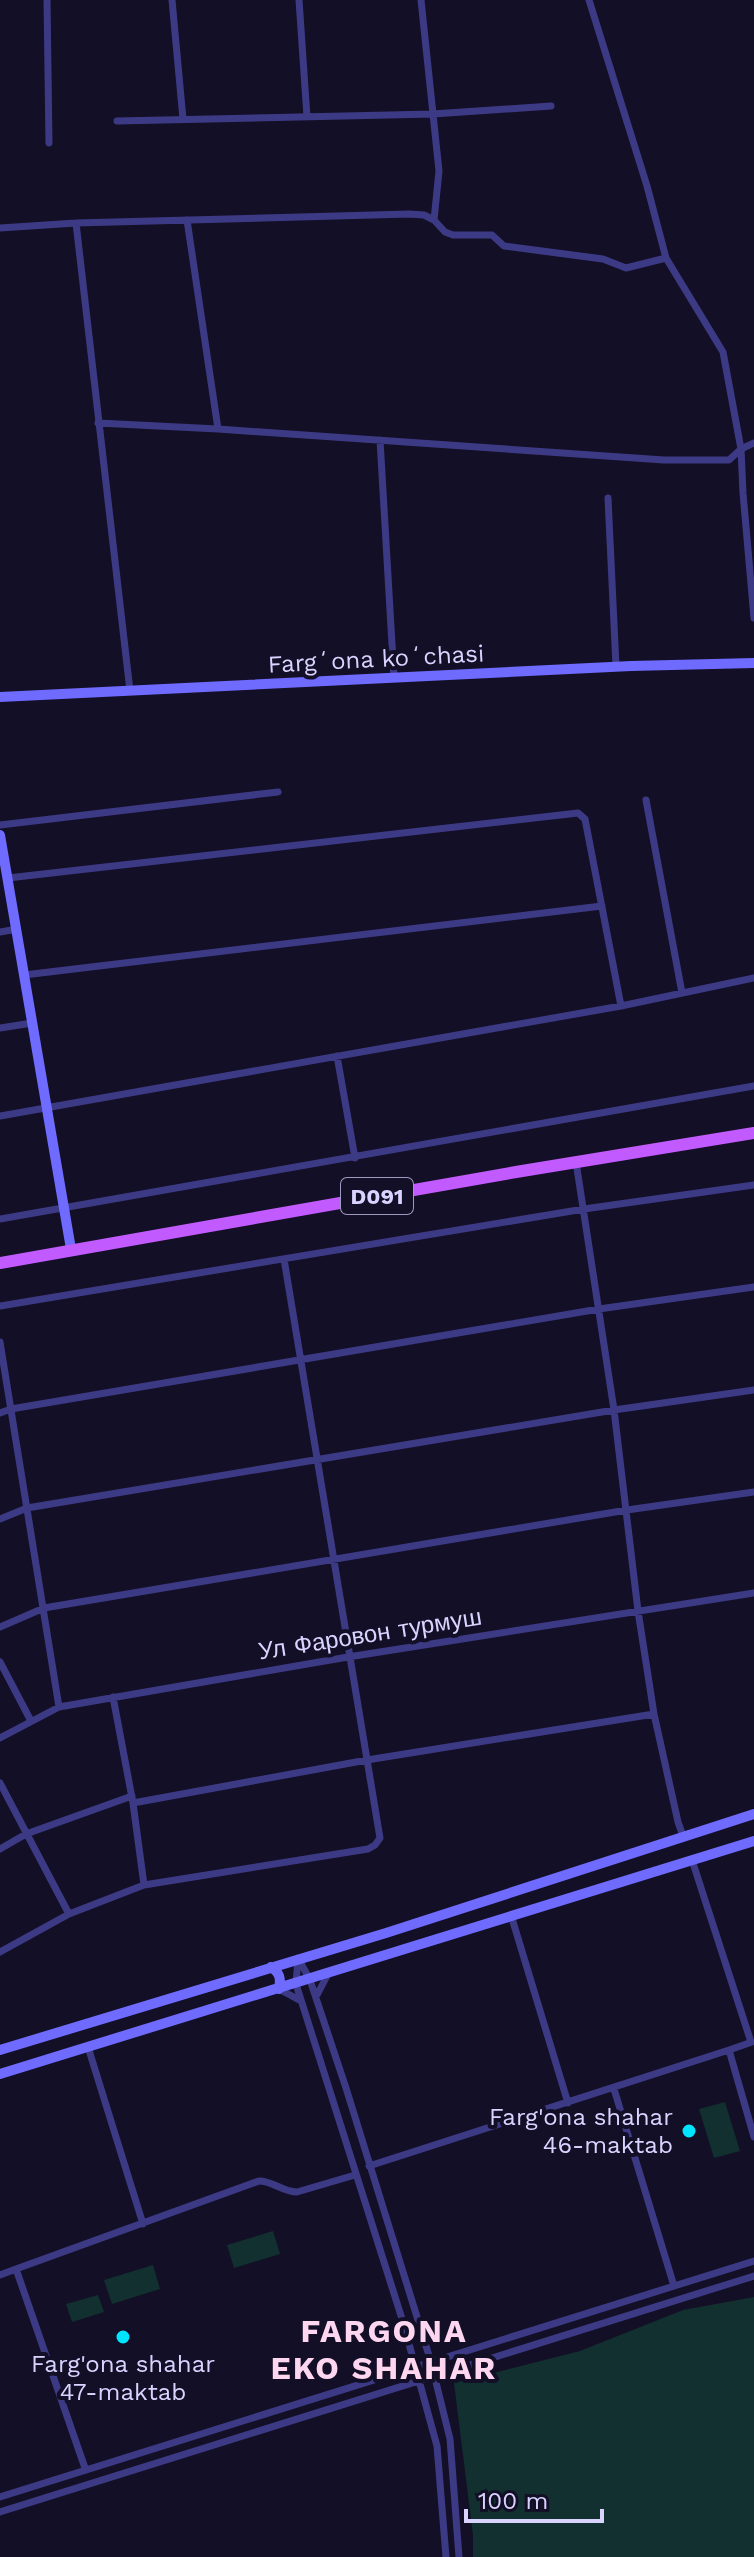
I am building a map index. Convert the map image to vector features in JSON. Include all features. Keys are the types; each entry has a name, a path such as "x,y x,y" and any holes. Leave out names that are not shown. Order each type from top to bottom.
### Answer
{"main road":[{"name":"D091","path":"0,1263 754,1133"}],"street":[{"path":"47,0 49,143"},
{"path":"172,0 183,119"},
{"path":"299,0 307,117"},
{"path":"421,0 439,171 434,220"},
{"path":"589,0 666,258 723,352 741,449 754,618"},
{"path":"117,121 433,114 551,106"},
{"path":"0,228 409,214 424,215 453,235 492,235 504,246 603,259 626,268 666,258"},
{"path":"187,220 218,429"},
{"path":"76,223 130,691"},
{"path":"98,423 664,460 729,460 754,443"},
{"path":"380,440 394,678"},
{"path":"608,498 616,666"},
{"name":"Fargʻona koʻchasi","path":"0,697 616,666 754,663"},
{"path":"0,825 278,792"},
{"path":"646,800 682,993"},
{"path":"8,878 578,813 585,819 621,1006"},
{"path":"0,837 71,1249"},
{"path":"24,975 602,906"},
{"path":"0,932 17,929"},
{"path":"0,1116 621,1006 754,978"},
{"path":"0,1028 32,1023"},
{"path":"337,1056 355,1158"},
{"path":"0,1219 754,1086"},
{"path":"576,1162 614,1410 638,1611 654,1714 683,1836"},
{"path":"0,1306 584,1209 754,1185"},
{"path":"0,1952 69,1914 144,1885 368,1849 380,1838 284,1259"},
{"path":"0,1413 599,1309 754,1287"},
{"path":"0,1342 59,1707"},
{"path":"0,1519 27,1508 614,1410 754,1390"},
{"path":"0,1627 44,1608 627,1510 754,1492"},
{"name":"Ул Фаровон турмуш","path":"0,1738 59,1707 348,1657 754,1593"},
{"path":"0,1662 31,1721"},
{"path":"113,1697 133,1799 144,1885"},
{"path":"0,1849 26,1834 133,1799 654,1714"},
{"path":"0,1783 69,1914"},
{"path":"0,2050 415,1923 754,1814"},
{"path":"0,2074 754,1841"},
{"path":"369,2166 752,2042 692,1860"},
{"path":"511,1915 568,2103"},
{"path":"298,1958 316,1997 431,2362 450,2439 459,2557"},
{"path":"298,1958 296,1984 437,2446 446,2557"},
{"path":"271,1967 278,1972 281,1980 279,1989"},
{"path":"316,1997 328,1974"},
{"path":"279,1989 302,2002"},
{"path":"88,2047 143,2224"},
{"path":"729,2050 754,2137"},
{"path":"614,2089 674,2286"},
{"path":"0,2275 259,2181 267,2181 288,2192 297,2192 355,2175"},
{"path":"0,2497 754,2261"},
{"path":"16,2269 85,2468"},
{"path":"0,2512 754,2276"}],"green space":[{"path":"725,2102 740,2151 714,2158 699,2109"},
{"path":"273,2231 280,2254 234,2268 227,2245"},
{"path":"153,2265 160,2289 112,2304 104,2280"},
{"path":"98,2295 104,2312 72,2322 66,2304"},
{"path":"754,2297 754,2557 473,2557 454,2383 580,2351 683,2310"}],"place":[{"name":"Farg'ona shahar 46-maktab","path":"689,2131"},
{"name":"Farg'ona shahar 47-maktab","path":"123,2337"}],"district":[{"name":"FARGONA EKO SHAHAR","path":"384,2350"}]}
